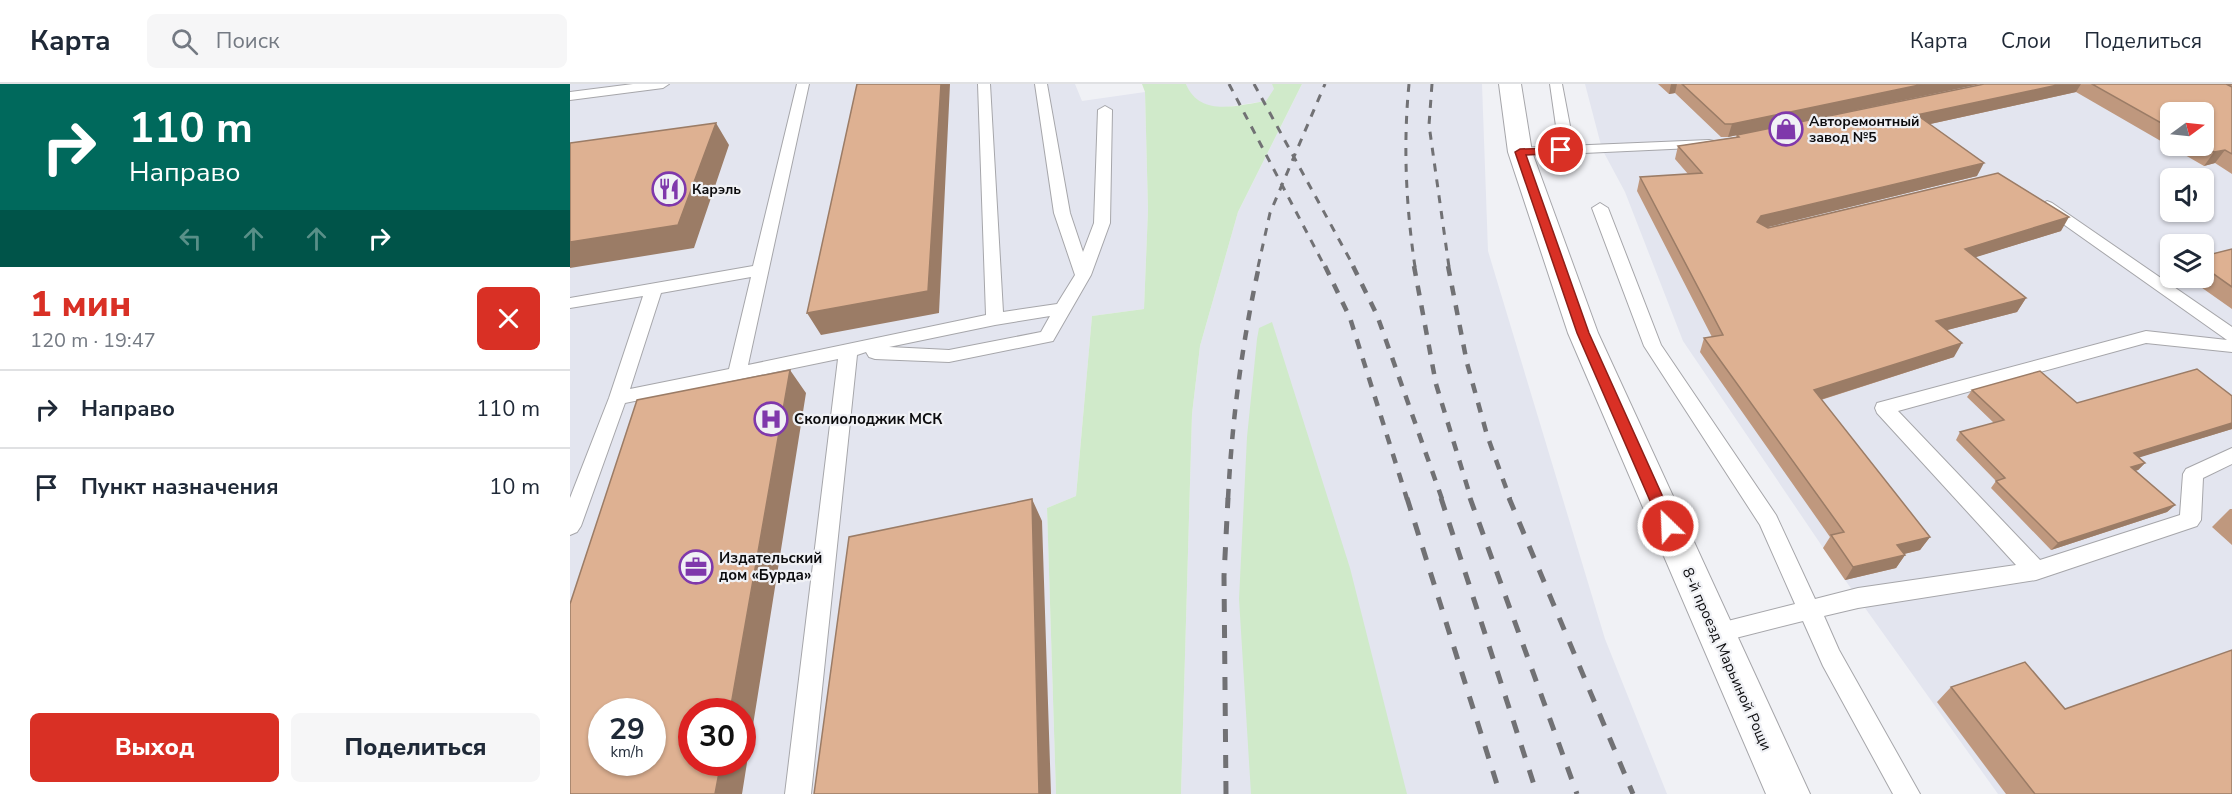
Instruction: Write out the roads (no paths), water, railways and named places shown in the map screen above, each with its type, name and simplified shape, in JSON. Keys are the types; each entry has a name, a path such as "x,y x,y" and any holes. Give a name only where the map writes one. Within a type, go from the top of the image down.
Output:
{"street":[{"name":"8-й проезд Марьиной Рощи","path":"1510,84 1520,152 1583,333 1788,794"}],"lane":[{"path":"570,96 663,84"},
{"path":"737,374 803,84"},
{"path":"984,84 995,319"},
{"path":"1041,84 1062,213 1083,275"},
{"path":"1556,84 1563,126"},
{"path":"848,351 949,356 1047,337 1083,275 1102,223 1105,110"},
{"path":"1520,152 1728,143"},
{"path":"2033,196 2232,335"},
{"path":"1600,208 1653,346 1769,521 1831,658 1907,794"},
{"path":"570,303 760,270"},
{"path":"570,526 618,398 654,288"},
{"path":"618,398 995,319 1063,309"},
{"path":"2036,571 1884,408 2146,337 2232,346"},
{"path":"798,794 848,351"},
{"path":"1716,633 1858,598 2036,571 2190,520 2193,474 2232,455"}],"railway":[{"path":"1229,84 1282,185"},
{"path":"1254,84 1294,157"},
{"path":"1294,157 1325,84"},
{"path":"1409,84 1406,176 1415,267"},
{"path":"1432,84 1429,125 1449,267"},
{"path":"1282,185 1294,157"},
{"path":"1294,157 1354,267"},
{"path":"1258,267 1270,213 1282,185"},
{"path":"1282,185 1325,267"},
{"path":"1228,499 1239,382 1259,266"},
{"path":"1325,266 1350,318 1407,499"},
{"path":"1353,266 1377,315 1442,499"},
{"path":"1414,266 1436,384 1471,499"},
{"path":"1448,266 1467,363 1487,435 1510,499"},
{"path":"1226,794 1224,576 1228,498"},
{"path":"1407,498 1500,794"},
{"path":"1441,498 1537,794"},
{"path":"1470,498 1577,794"},
{"path":"1509,498 1633,794"}],"place":[{"name":"Авторемонтный завод №5","path":"1786,129"},
{"name":"Карэль","path":"669,189"},
{"name":"Сколиолоджик МСК","path":"771,419"},
{"name":"Издательский дом «Бурда»","path":"696,567"}]}
